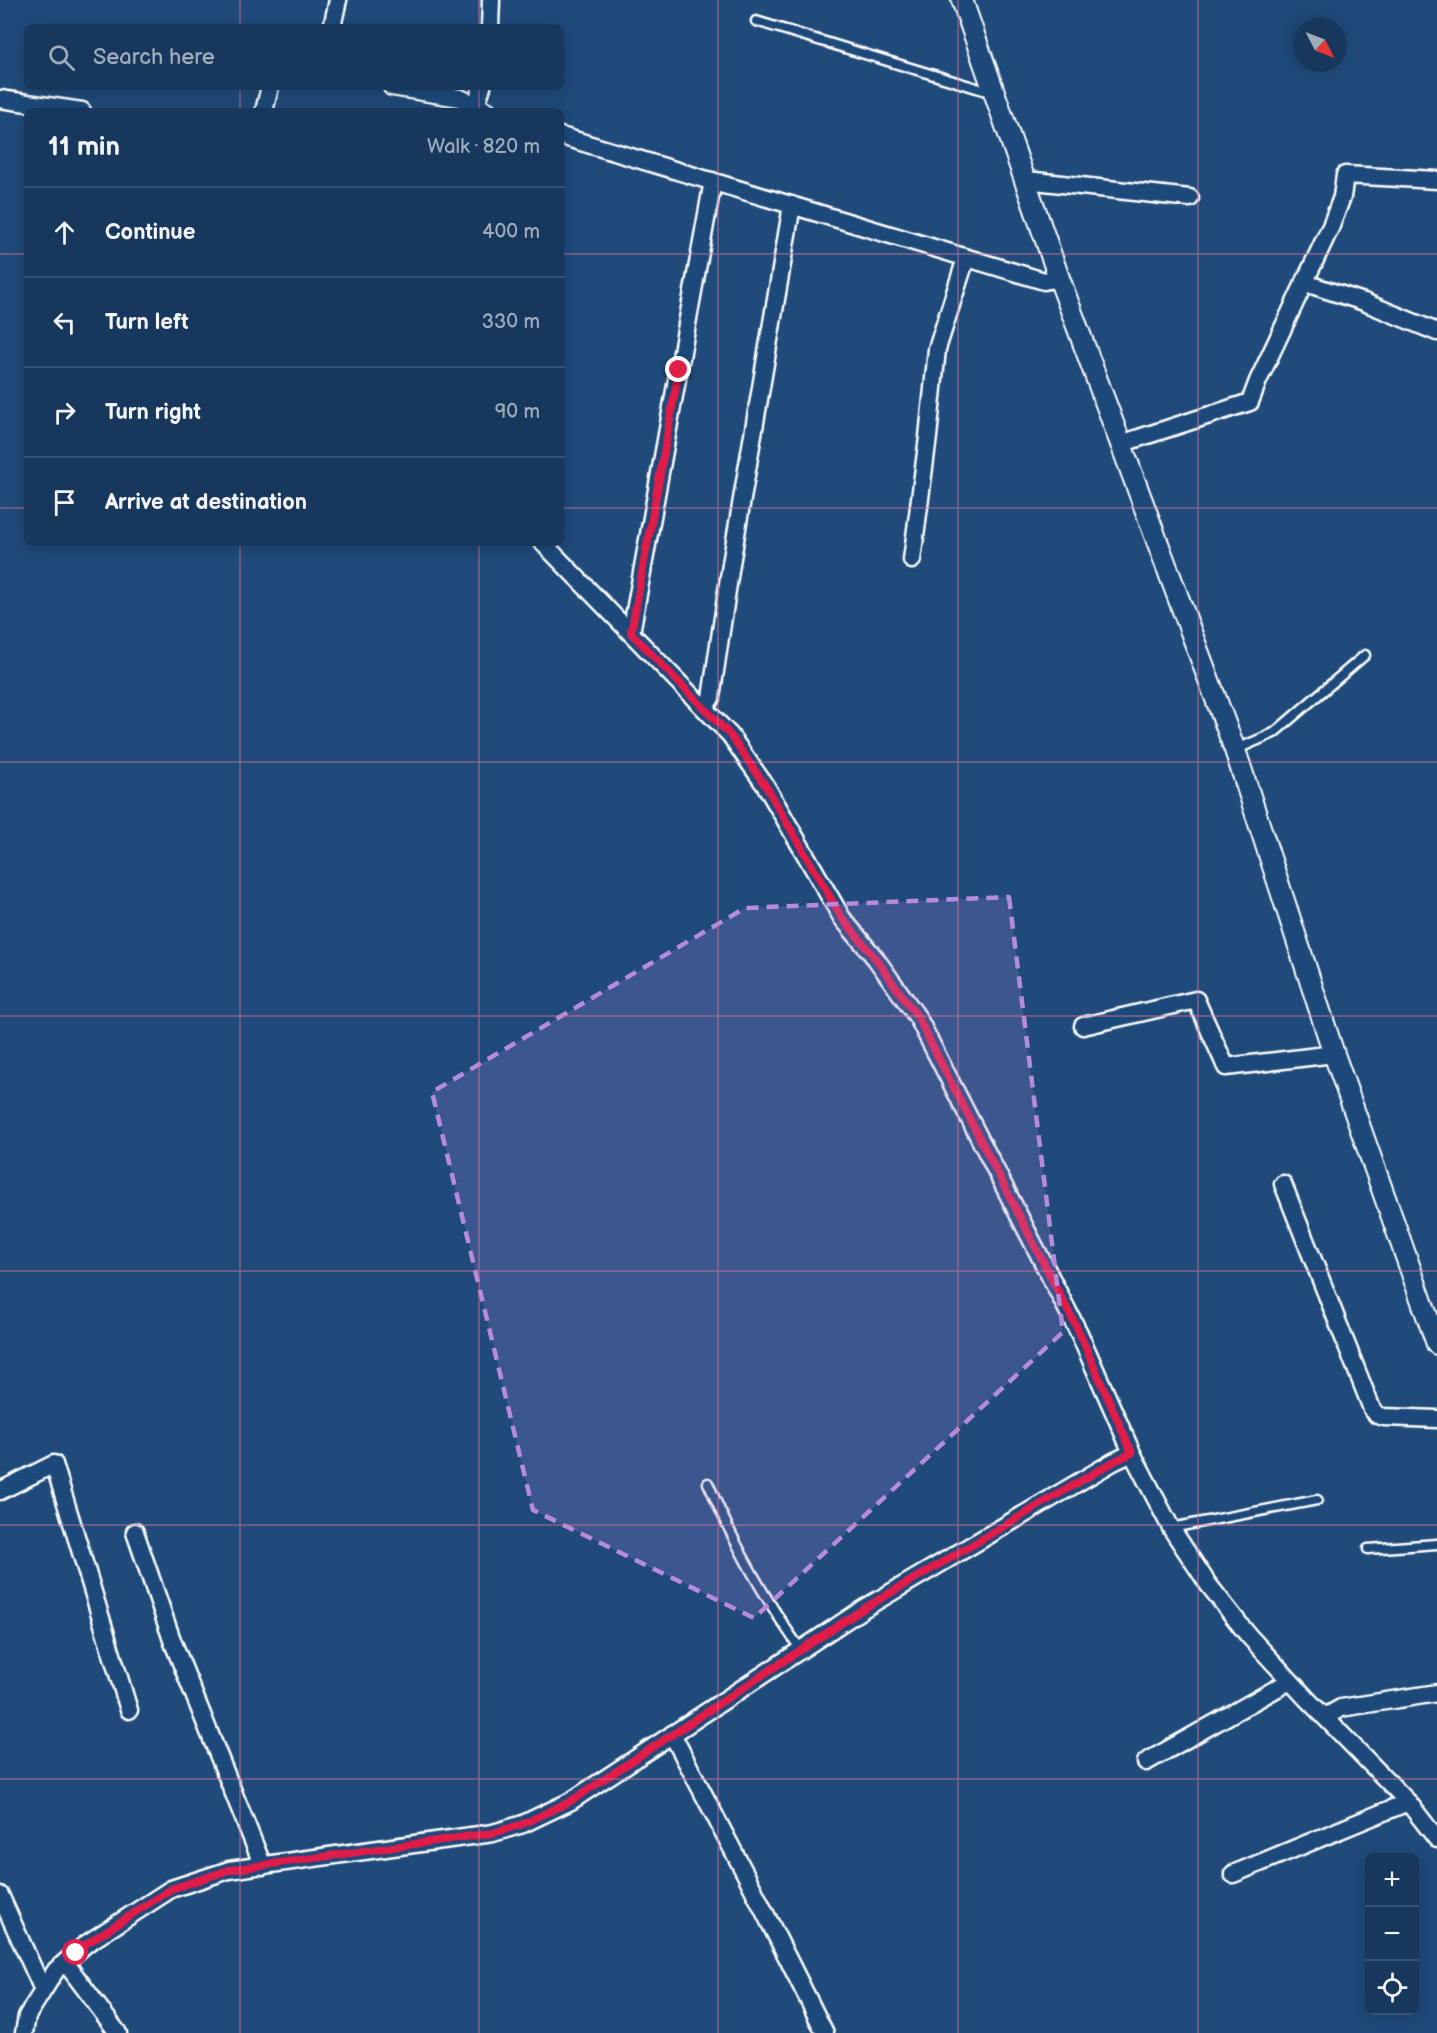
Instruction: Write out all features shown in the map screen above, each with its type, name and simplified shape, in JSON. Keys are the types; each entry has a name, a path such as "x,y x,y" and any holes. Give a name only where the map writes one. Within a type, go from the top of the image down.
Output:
{"street":[{"path":"333,24 338,0"},
{"path":"490,24 491,0"},
{"path":"962,0 1059,278 1235,750 1334,1054 1431,1308 1437,1344"},
{"path":"265,108 269,90"},
{"path":"411,90 460,98 482,108 482,90"},
{"path":"0,99 62,108"},
{"path":"564,136 1044,281 1059,278"},
{"path":"1120,444 1250,402 1262,371 1331,226 1342,197 1345,175 1437,180"},
{"path":"1026,180 1190,198"},
{"path":"631,633 713,181"},
{"path":"704,708 711,698 733,552 792,205"},
{"path":"912,560 937,349 966,258"},
{"path":"1305,283 1364,302 1437,332"},
{"path":"546,546 730,735 767,788 842,918 876,959 918,1018 1079,1332 1132,1453 1171,1528 1208,1584 1241,1627 1324,1717 1408,1802 1437,1839"},
{"path":"1083,1026 1196,1000 1226,1066 1334,1054"},
{"path":"1283,1184 1372,1409 1377,1415 1384,1417 1437,1419"},
{"path":"24,2033 27,2016 56,1970 86,1944 171,1889 229,1870 493,1833 523,1824 571,1801 863,1609 1132,1453"},
{"path":"0,1491 54,1464 129,1710"},
{"path":"135,1532 172,1640 263,1866"},
{"path":"1146,1762 1290,1681"},
{"path":"1324,1717 1341,1708 1437,1693"},
{"path":"672,1734 825,2033"},
{"path":"1233,1874 1408,1802"},
{"path":"0,1895 43,1990"},
{"path":"65,1962 118,2033"}],"lane":[{"path":"756,21 995,93"},
{"path":"1235,750 1274,733 1365,655"},
{"path":"708,1483 723,1519 775,1613 801,1650"},
{"path":"1171,1528 1317,1500"},
{"path":"1368,1549 1437,1544"}],"highlighted area":[{"path":"1009,897 1063,1332 754,1618 533,1510 432,1092 745,908"}],"route":[{"path":"76,1953 86,1944 171,1889 229,1870 439,1842 493,1833 523,1824 571,1801 863,1609 1132,1453 1079,1332 918,1018 876,959 842,918 767,788 730,735 631,633 679,370"}]}
